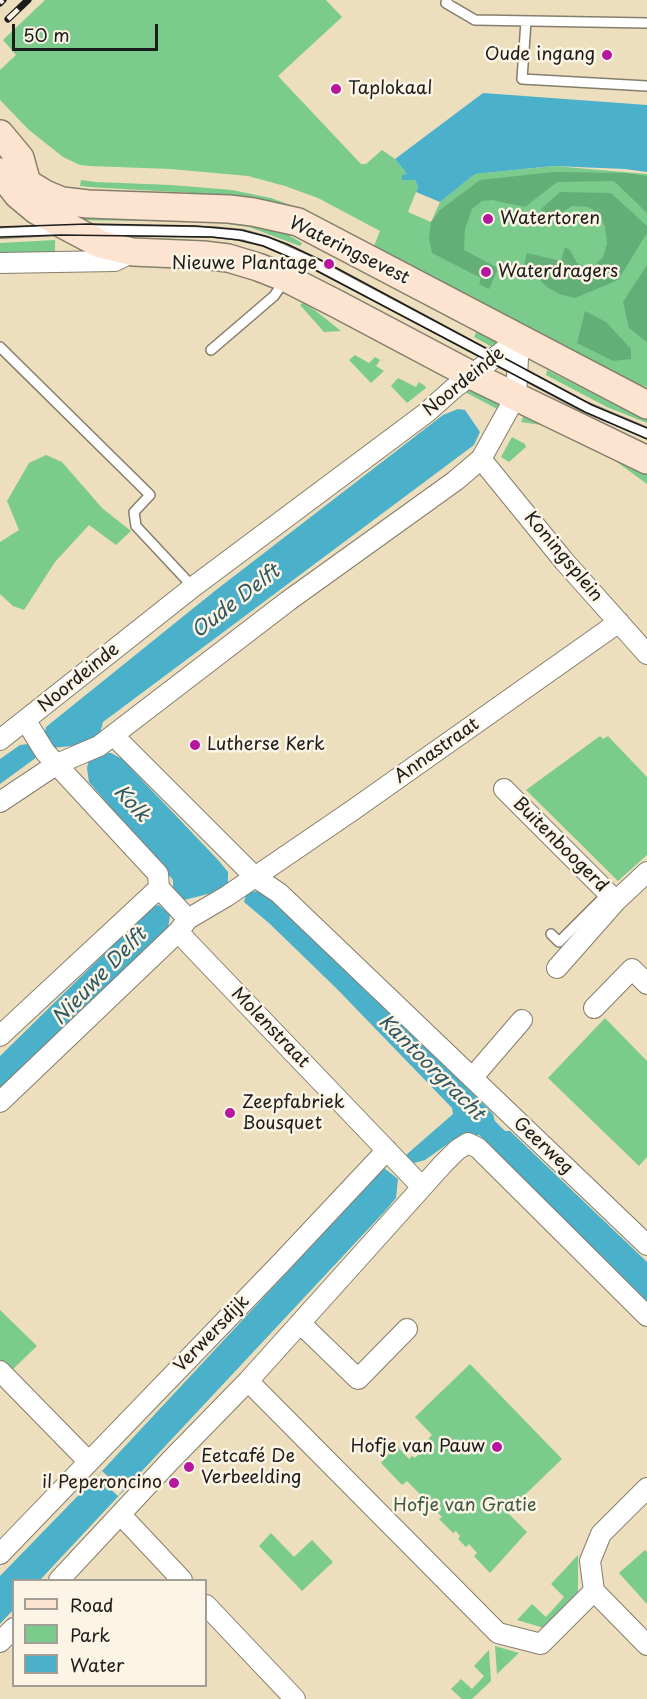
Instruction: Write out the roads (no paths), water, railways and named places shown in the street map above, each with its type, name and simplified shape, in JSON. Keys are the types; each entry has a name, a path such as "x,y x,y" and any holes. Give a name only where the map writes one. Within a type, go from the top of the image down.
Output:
{"main road":[{"path":"0,134 20,158 30,205"},
{"path":"0,172 30,205"},
{"name":"Wateringsevest","path":"647,405 298,222 229,209 62,201 45,194 30,205 71,230 100,244 133,252 228,258 286,278 471,375 517,384 647,460"}],"street":[{"name":"Wateringsevest","path":"0,264 115,261 133,252"},
{"name":"Noordeinde","path":"0,740 193,587 426,413 453,388 519,339"},
{"name":"Noordeinde","path":"46,752 99,744 288,602 455,481 481,459 517,384 519,339"},
{"name":"Koningsplein","path":"481,459 564,561 647,654"},
{"name":"Annastraat","path":"240,887 619,622"},
{"path":"26,721 46,752 158,874 174,909"},
{"path":"0,1036 174,909 240,887 99,744"},
{"path":"0,802 46,752"},
{"name":"Buitenboogerd","path":"504,789 612,897"},
{"path":"556,968 612,897 647,872"},
{"name":"Geerweg","path":"240,887 279,892 646,1241"},
{"path":"0,1102 174,909"},
{"name":"Molenstraat","path":"174,909 391,1154"},
{"path":"594,1008 632,969 647,984"},
{"path":"472,1078 522,1020"},
{"path":"61,1579 300,1323 417,1181 443,1164 465,1144 468,1143 478,1148 647,1316"},
{"path":"391,1154 417,1181"},
{"name":"Verwersdijk","path":"0,1554 280,1264 391,1154"},
{"path":"300,1323 358,1379 407,1329"},
{"path":"0,1371 89,1462"},
{"path":"248,1381 498,1633 541,1644 594,1591"},
{"path":"647,1488 601,1534 590,1561 594,1591 647,1645"},
{"path":"121,1515 180,1579"},
{"path":"207,1606 295,1699"},
{"path":"0,1642 12,1630"}],"lane":[{"path":"447,0 446,3 475,20 647,23"},
{"path":"526,21 522,79 647,86"},
{"path":"0,233 30,205"},
{"name":"Wateringsevest","path":"71,230 212,232 243,235 265,241 314,263 494,358 517,384 584,406 647,434"},
{"path":"211,350 274,296 286,278"},
{"path":"0,347 150,495 134,512 136,526 193,587"},
{"path":"551,934 558,942 612,897"}],"water":[{"path":"483,93 647,105 647,172 553,166 475,174 440,202 416,192 418,187 415,180 402,180 402,175 407,174 395,159"},
{"name":"Oude Delft","path":"458,409 465,410 480,432 474,445 103,722 99,737 82,745 51,748 44,735 46,727 216,590 443,415"},
{"path":"29,744 37,757 0,784 0,759 20,745"},
{"name":"Kolk","path":"103,753 111,753 122,759 219,861 228,872 228,884 216,892 184,900 173,889 173,880 89,782 87,768 89,760"},
{"path":"247,891 262,892 275,904 412,1032 493,1114 495,1122 483,1134 453,1140 425,1160 414,1163 406,1155 453,1114 452,1108 337,989 244,902"},
{"name":"Nieuwe Delft","path":"159,905 170,915 168,930 0,1092 0,1056 152,907"},
{"path":"503,1131 510,1131 647,1262 647,1307 491,1151 491,1142"},
{"path":"384,1168 398,1179 396,1198 386,1210 41,1579 12,1579 12,1611 0,1624 0,1576 102,1471"}],"waterway":[{"name":"Kantoorgracht","path":"468,1109 516,1157"}],"tram line":[{"path":"0,227 87,224 195,226 241,230 268,237 329,264 592,405 647,428"},
{"path":"0,237 61,235 212,237 263,246 296,260 585,412 647,439"}],"railway":[{"path":"0,3 3,0"},
{"path":"8,19 28,0"}],"place":[{"name":"Oude ingang","path":"607,55"},
{"name":"Taplokaal","path":"336,89"},
{"name":"Watertoren","path":"488,219"},
{"name":"Nieuwe Plantage","path":"329,264"},
{"name":"Waterdragers","path":"486,272"},
{"name":"Lutherse Kerk","path":"195,745"},
{"name":"Zeepfabriek Bousquet","path":"230,1113"},
{"name":"Hofje van Pauw","path":"497,1447"},
{"name":"Eetcafé De Verbeelding","path":"189,1467"},
{"name":"il Peperoncino","path":"174,1483"}],"park label":[{"name":"Hofje van Gratie","path":"465,1506"}]}
